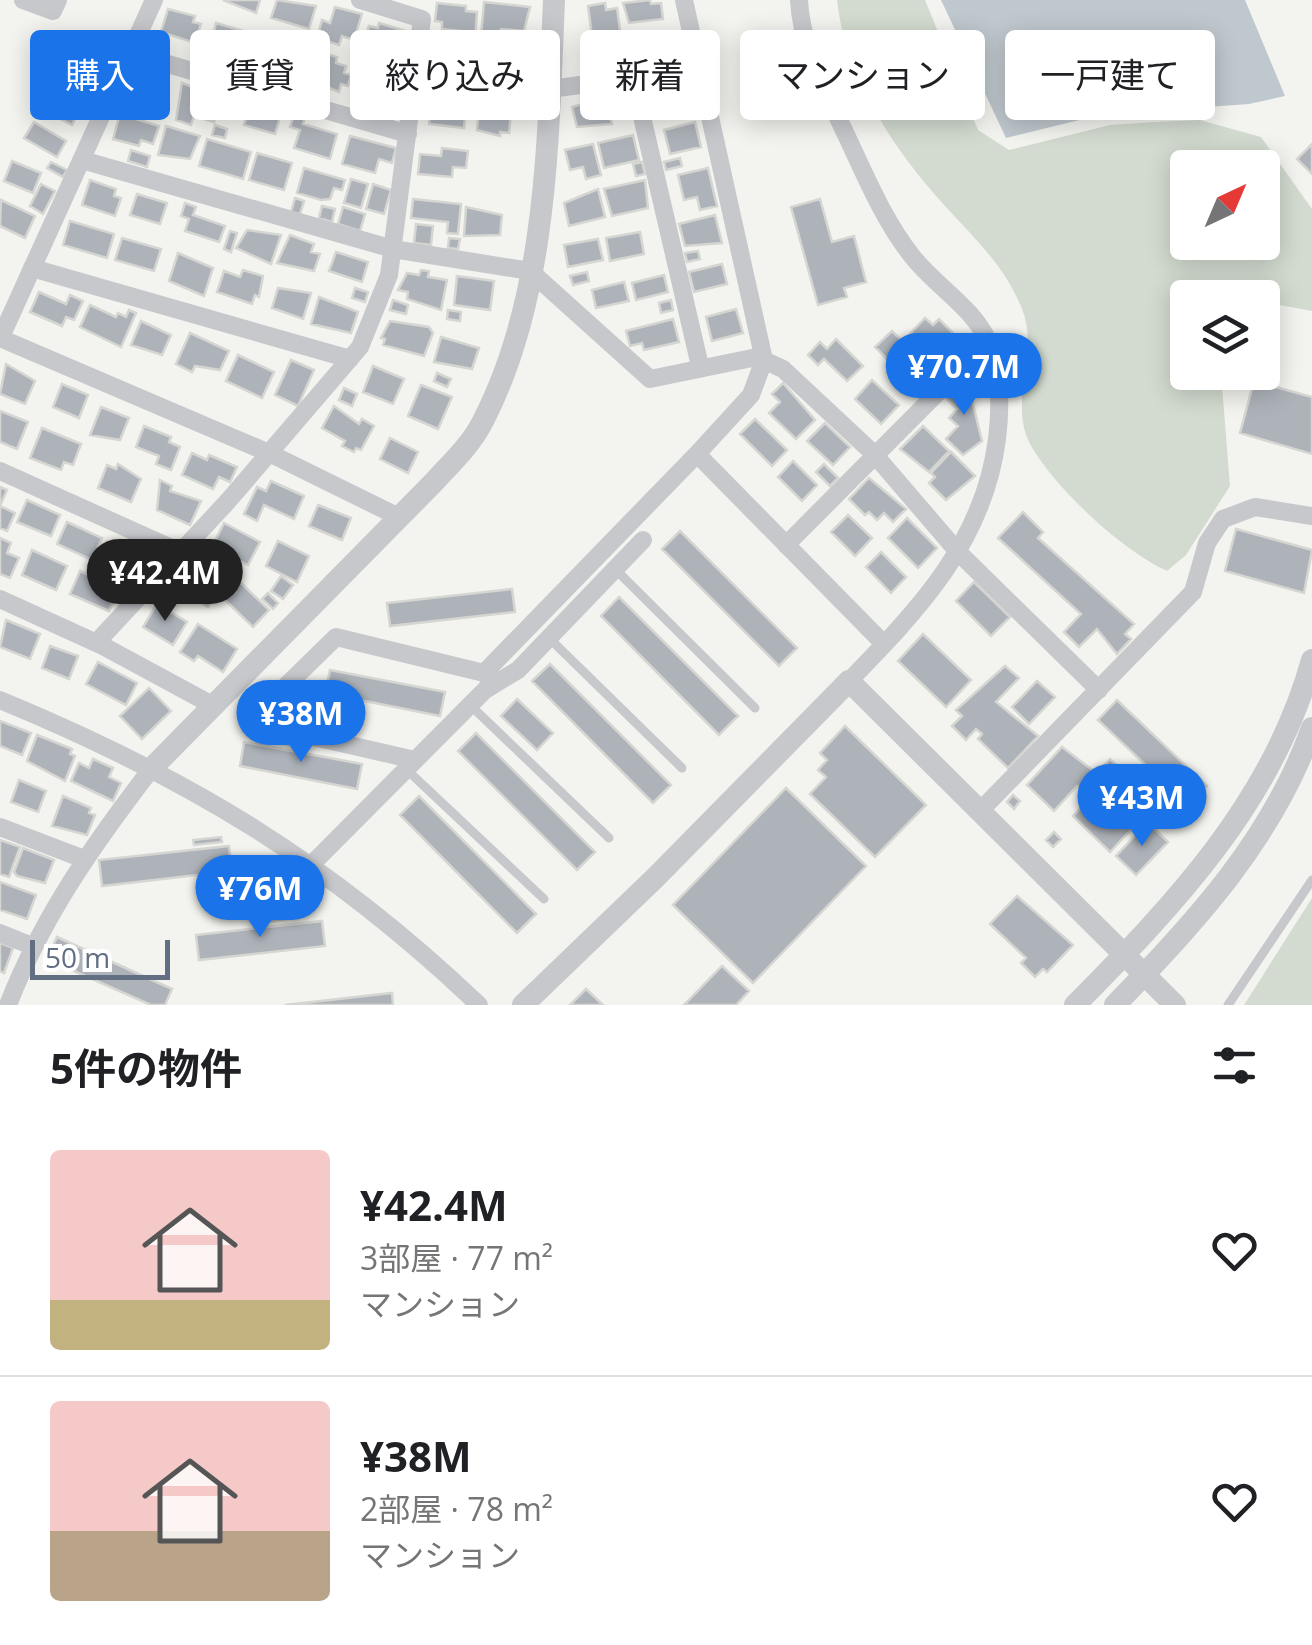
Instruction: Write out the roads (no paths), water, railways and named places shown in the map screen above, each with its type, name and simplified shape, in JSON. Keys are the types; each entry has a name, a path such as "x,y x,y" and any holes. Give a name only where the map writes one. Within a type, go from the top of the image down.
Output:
{"street":[{"path":"23,0 53,11 58,0"},
{"path":"140,30 154,0"},
{"path":"96,643 350,359 374,319 393,250 422,19 360,0"},
{"path":"553,30 554,0"},
{"path":"312,864 470,705 489,679 750,395 764,360 684,0"},
{"path":"522,1005 656,877 884,644 938,584 982,504 995,452 999,381 988,342 973,318 914,259 896,234 826,92 805,40 799,0"},
{"path":"170,64 408,134"},
{"path":"560,88 633,78 700,366"},
{"path":"100,120 0,338 269,453 399,517"},
{"path":"8,1005 32,946 84,859 152,768 467,446 483,421 510,352 530,272 547,120"},
{"path":"82,160 393,250 530,272 650,380 700,366 757,357 783,368 874,454 958,552 1099,690"},
{"path":"32,268 350,359"},
{"path":"786,545 988,342"},
{"path":"697,454 884,644"},
{"path":"0,471 180,552"},
{"path":"980,811 1193,592 1207,542 1223,518 1255,506 1286,508 1312,516"},
{"path":"411,764 249,722 336,637 489,679 518,670 643,540"},
{"path":"0,599 96,643 214,706"},
{"path":"1075,1005 1220,848 1247,808 1300,704 1312,660"},
{"path":"848,680 1175,1005"},
{"path":"0,700 206,796 312,864 479,1005"},
{"path":"1115,1005 1242,863 1277,807 1312,728"},
{"path":"0,827 84,859"},
{"path":"0,933 32,946"}],"lane":[{"path":"615,570 755,708"},
{"path":"548,638 682,768"},
{"path":"470,705 609,838"},
{"path":"411,764 544,900"},
{"path":"1228,1005 1312,880"}]}
